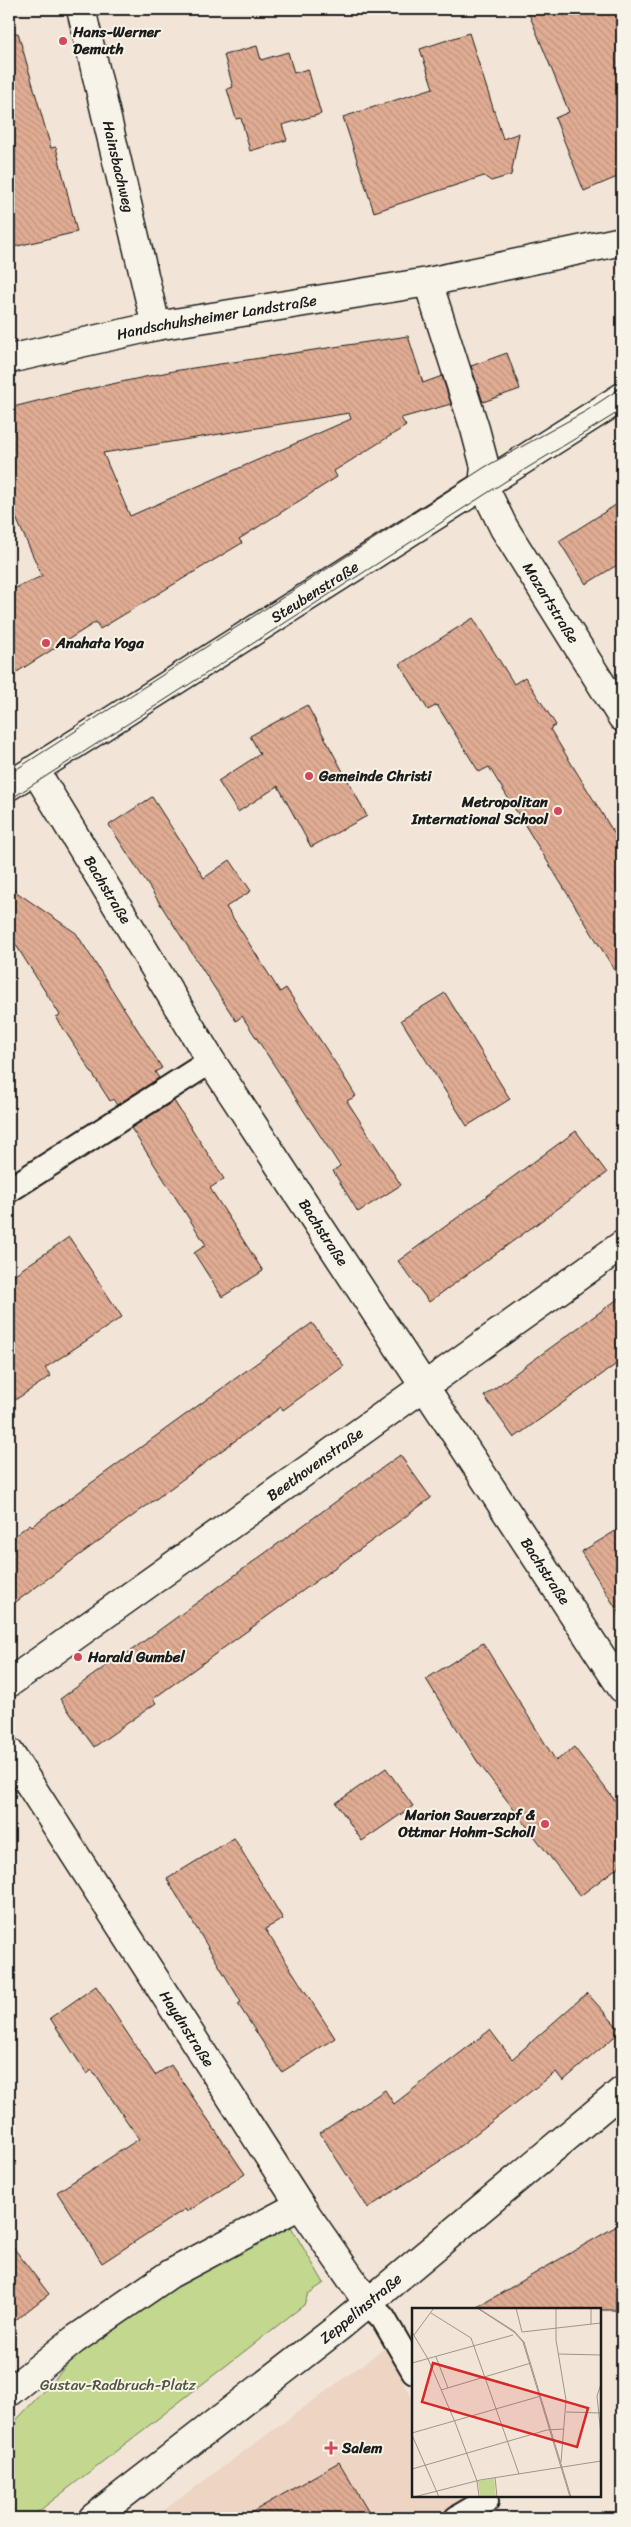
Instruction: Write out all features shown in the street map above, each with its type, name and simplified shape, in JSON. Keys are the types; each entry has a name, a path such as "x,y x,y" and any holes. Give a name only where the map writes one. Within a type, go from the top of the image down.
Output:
{"street":[{"name":"Hainsbachweg","path":"81,9 156,326"},
{"name":"Handschuhsheimer Landstraße","path":"9,359 156,326 428,282 622,241"},
{"path":"428,282 485,467 483,485"},
{"name":"Steubenstraße","path":"9,786 622,397"},
{"name":"Mozartstraße","path":"483,485 504,528 622,717"},
{"name":"Bachstraße","path":"35,770 211,1061 622,1688"},
{"name":"Beethovenstraße","path":"9,1683 425,1388 622,1245"},
{"name":"Haydnstraße","path":"9,1752 300,2205 368,2303"},
{"name":"Zeppelinstraße","path":"92,2518 368,2303 622,2091"},
{"path":"9,2392 74,2340 170,2274 300,2205"}],"lane":[{"path":"9,1190 211,1061"},
{"path":"368,2303 383,2318 412,2369"},
{"path":"457,2518 486,2501 484,2497"}],"shaded area":[{"name":"Salem","path":"385,2348 412,2398 412,2497 468,2497 480,2518 153,2518"}],"green space":[{"name":"Gustav-Radbruch-Platz","path":"291,2227 324,2283 308,2294 304,2305 30,2518 19,2518 12,2510 9,2513 9,2428 84,2347 178,2285"}],"building":[{"path":"527,9 616,9 622,25 622,175 584,191 555,118 569,112"},
{"path":"18,33 51,148 56,147 77,232 9,248 9,34"},
{"path":"469,33 503,139 519,133 511,175 491,181 484,176 374,212 343,117 433,88 420,49"},
{"path":"257,46 261,60 288,52 294,73 308,69 321,114 282,125 287,140 250,151 241,118 236,119 227,89 233,87 224,55"},
{"path":"408,336 423,383 442,376 451,404 401,418 406,426 334,471 337,477 239,539 242,543 100,629 96,622 9,677 9,591 42,576 9,502 9,408 173,371","holes":["349,413 351,419 130,516 103,453"]},
{"path":"507,353 520,389 483,402 471,366"},
{"path":"622,501 622,562 586,584 559,541"},
{"path":"473,618 514,684 525,677 556,725 550,729 622,846 622,982 489,767 479,772 437,705 428,710 400,664"},
{"name":"Gemeinde Christi","path":"307,705 367,816 311,847 278,786 238,812 218,781 260,754 250,736"},
{"path":"152,797 204,878 230,860 251,891 226,907 280,992 286,988 336,1064 356,1096 347,1101 401,1185 358,1212 333,1171 340,1166 242,1016 236,1021 109,825"},
{"path":"9,887 76,933 162,1068 155,1072 159,1078 117,1105 113,1099 110,1101 56,1017 60,1015 9,934"},
{"path":"445,993 510,1099 467,1126 401,1020"},
{"path":"174,1101 224,1179 210,1188 263,1271 222,1297 194,1253 206,1245 131,1128"},
{"path":"576,1131 607,1173 429,1302 398,1261"},
{"path":"69,1237 122,1317 45,1368 51,1376 9,1404 9,1278"},
{"path":"622,1296 622,1360 514,1438 484,1396"},
{"path":"312,1323 344,1366 283,1410 281,1407 9,1607 9,1540 30,1524 32,1526"},
{"path":"400,1455 431,1498 153,1699 156,1703 94,1747 60,1699 117,1658 118,1660"},
{"path":"622,1527 622,1618 581,1552"},
{"path":"483,1643 556,1761 574,1747 622,1810 622,1864 580,1896 477,1761 426,1679"},
{"path":"386,1768 413,1806 362,1841 336,1803"},
{"path":"234,1838 283,1919 265,1929 335,2038 282,2072 238,2004 241,2002 167,1879"},
{"path":"96,1986 155,2075 171,2065 245,2174 187,2212 185,2209 102,2263 57,2192 139,2139 92,2070 87,2074 50,2018"},
{"path":"587,1993 621,2031 563,2081 556,2072 443,2159 368,2208 320,2133 385,2090 394,2104 490,2030 512,2059"},
{"path":"622,2223 622,2310 601,2310 601,2308 475,2308"},
{"path":"9,2242 49,2294 9,2325"},
{"path":"339,2462 372,2518 242,2518"}],"tram line":[{"path":"9,774 485,467 586,411 622,387"},
{"path":"9,800 506,481 622,410"}],"place":[{"name":"Hans-Werner Demuth","path":"63,41"},
{"name":"Anahata Yoga","path":"46,643"},
{"name":"Gemeinde Christi","path":"309,776"},
{"name":"Metropolitan International School","path":"558,811"},
{"name":"Harald Gumbel","path":"78,1657"},
{"name":"Marion Sauerzapf & Ottmar Hohm-Scholl","path":"545,1824"},
{"name":"Salem","path":"331,2448"}]}
